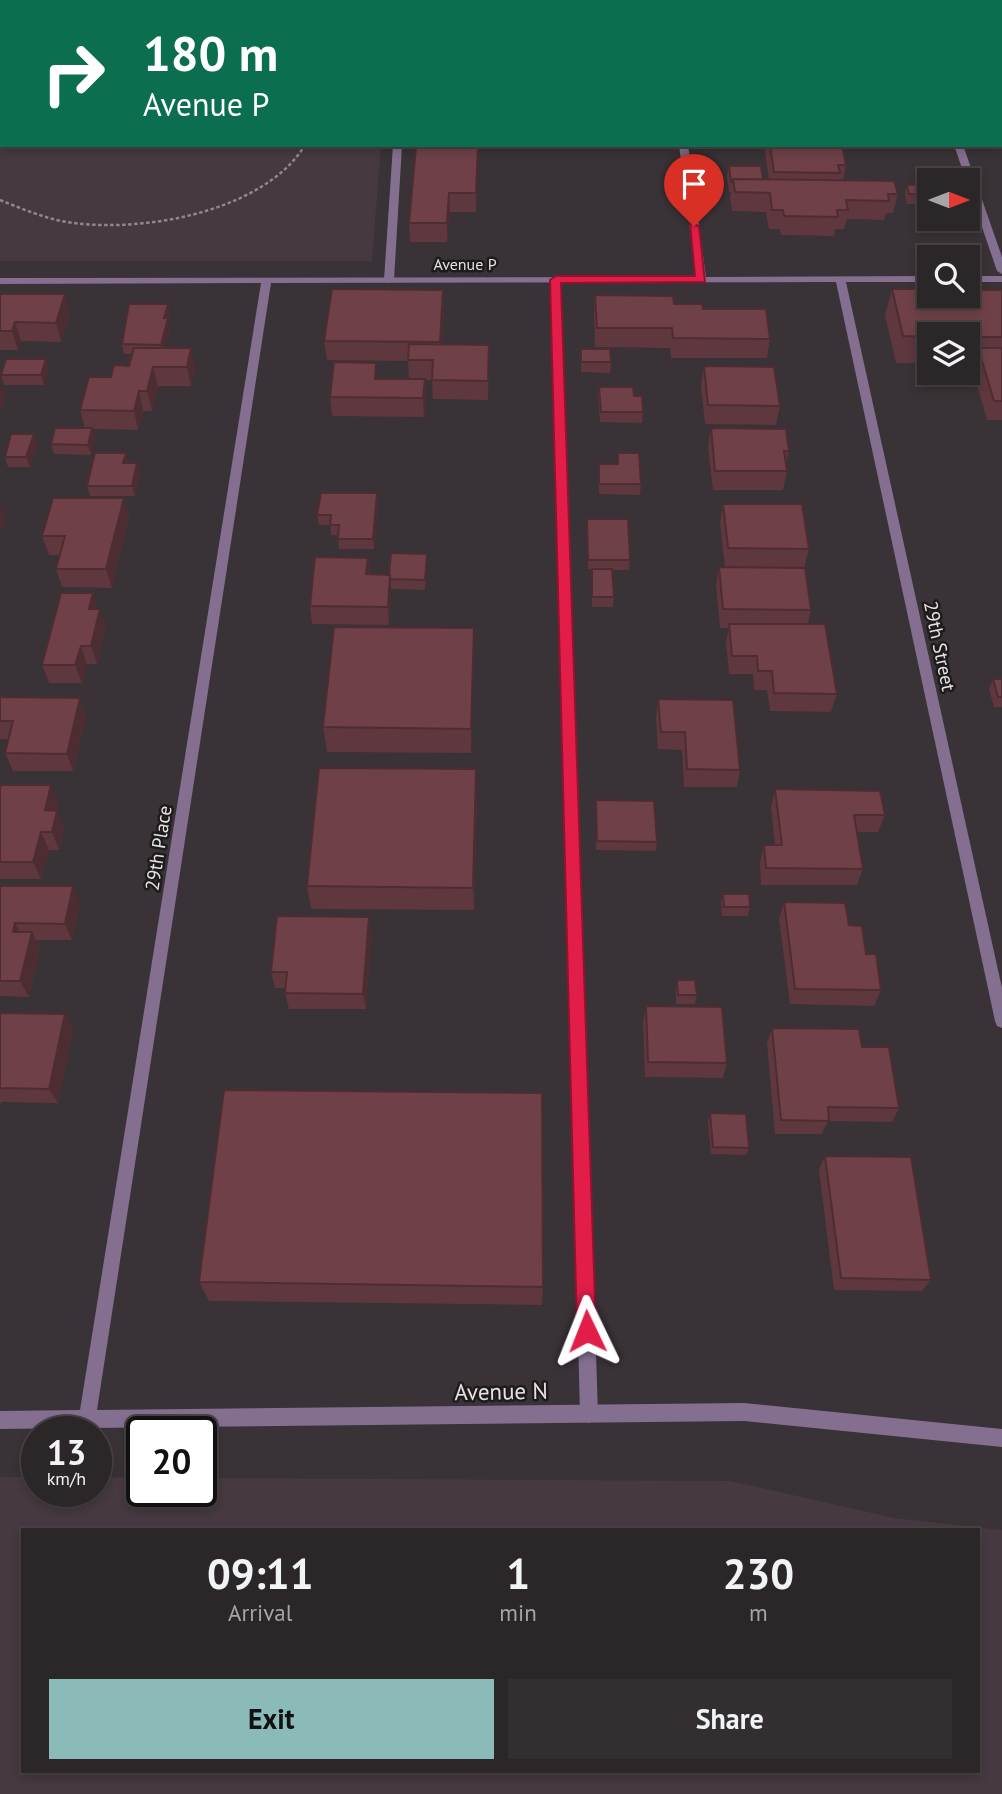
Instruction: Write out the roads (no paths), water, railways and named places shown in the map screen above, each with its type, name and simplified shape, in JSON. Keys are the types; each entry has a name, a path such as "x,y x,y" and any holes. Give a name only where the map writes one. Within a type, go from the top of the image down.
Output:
{"street":[{"path":"389,280 398,147"},
{"path":"683,147 701,279"},
{"path":"959,147 1002,271"},
{"name":"29th Street","path":"840,279 1002,1021"},
{"name":"Avenue P","path":"0,281 917,279"},
{"path":"980,279 1002,279"},
{"name":"29th Place","path":"88,1416 267,280"},
{"path":"556,280 589,1414"},
{"name":"Avenue N","path":"112,1421 744,1412 1002,1438"},
{"name":"Avenue N","path":"0,1420 21,1420"}]}
